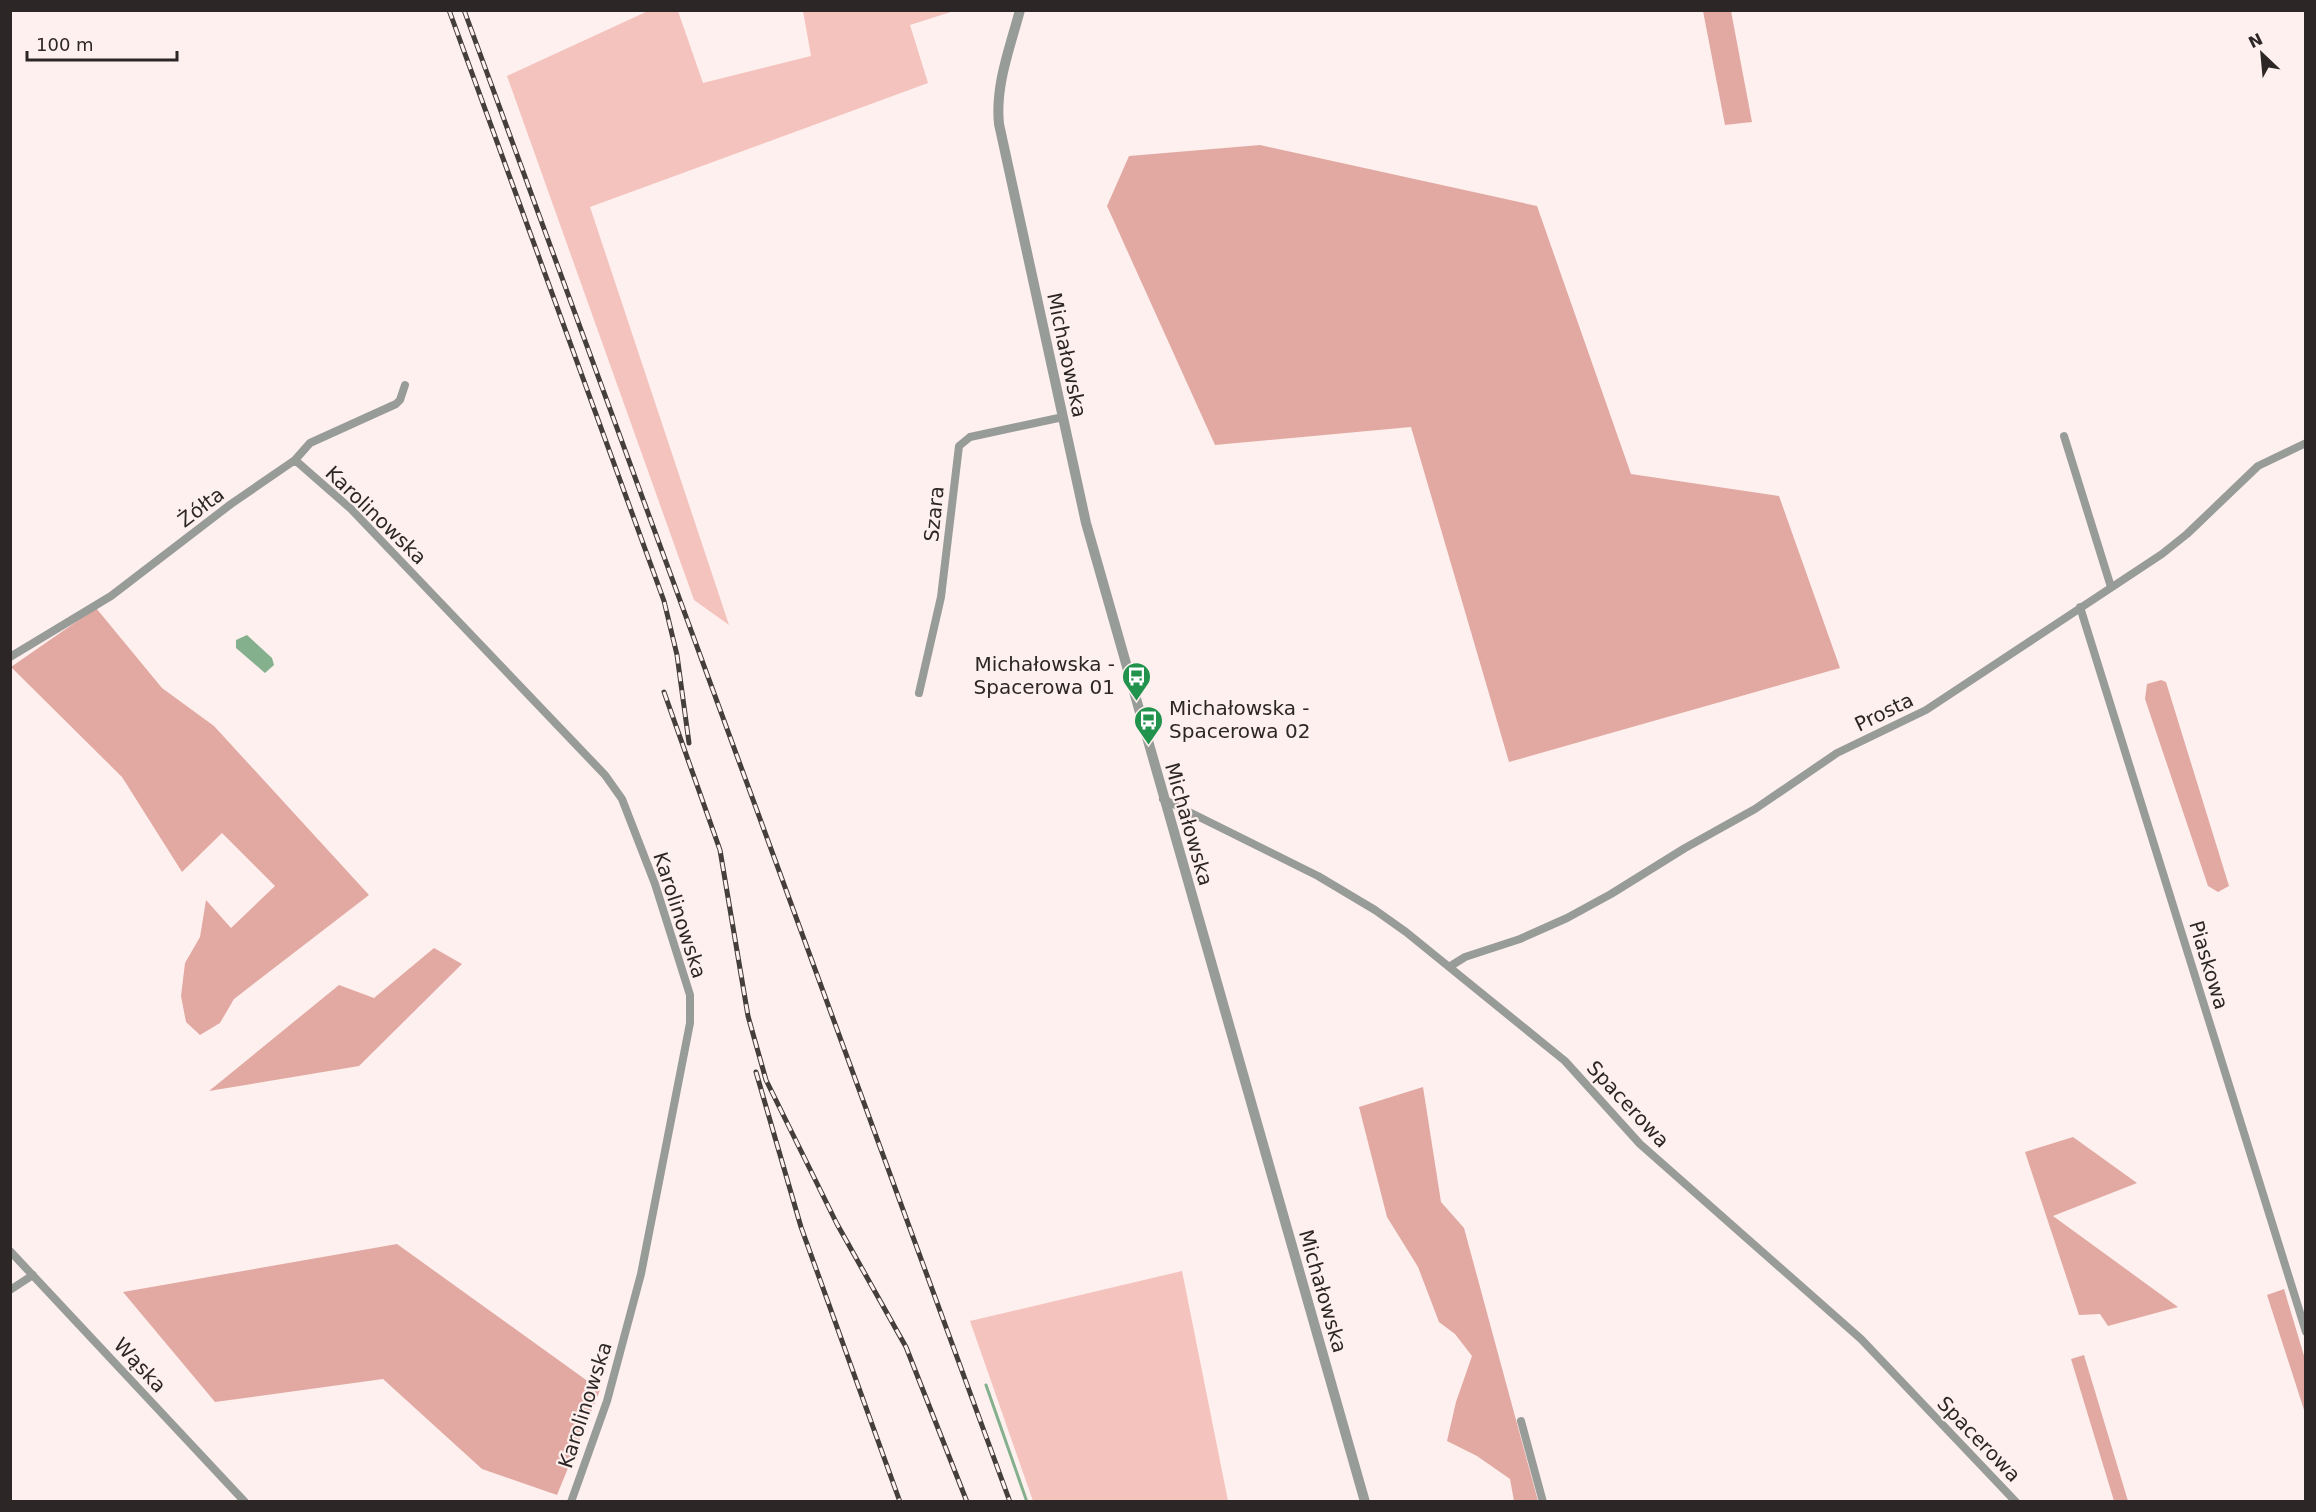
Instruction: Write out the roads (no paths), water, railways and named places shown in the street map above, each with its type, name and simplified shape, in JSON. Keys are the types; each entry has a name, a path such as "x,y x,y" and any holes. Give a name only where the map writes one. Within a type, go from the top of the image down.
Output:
{"street":[{"name":"Michałowska","path":"1020,10 1000,81 997,103 999,124 1086,523 1365,1502"},
{"name":"Żółta","path":"10,657 111,596 231,504 295,460 310,443 396,404 400,400 405,385"},
{"name":"Szara","path":"919,693 941,597 959,446 970,437 1063,417"},
{"path":"2064,436 2111,587"},
{"name":"Prosta","path":"1449,967 1465,957 1520,939 1567,918 1755,809 1837,753 1926,710 2187,534 2258,466 2306,442"},
{"name":"Karolinowska","path":"295,460 351,509 605,776 622,800 655,884 690,995 690,1023 641,1274 607,1401 571,1502"},
{"name":"Piaskowa","path":"2080,607 2306,1332"},
{"name":"Spacerowa","path":"1163,799 1318,876 1399,927 1565,1061 1641,1144 1861,1339 2016,1502"},
{"name":"Wąska","path":"10,1251 245,1502"},
{"path":"10,1290 33,1275"},
{"path":"1521,1421 1543,1502"}],"waterway":[{"path":"986,1385 1027,1502"}],"railway":[{"path":"449,10 664,601 677,655 689,743"},
{"path":"464,10 1010,1502"},
{"path":"664,692 720,850 748,1016 766,1080 837,1224 906,1347 967,1502"},
{"path":"756,1072 801,1227 900,1502"}],"place":[{"name":"Michałowska - Spacerowa 01","path":"1136,702"},
{"name":"Michałowska - Spacerowa 02","path":"1148,746"}]}
